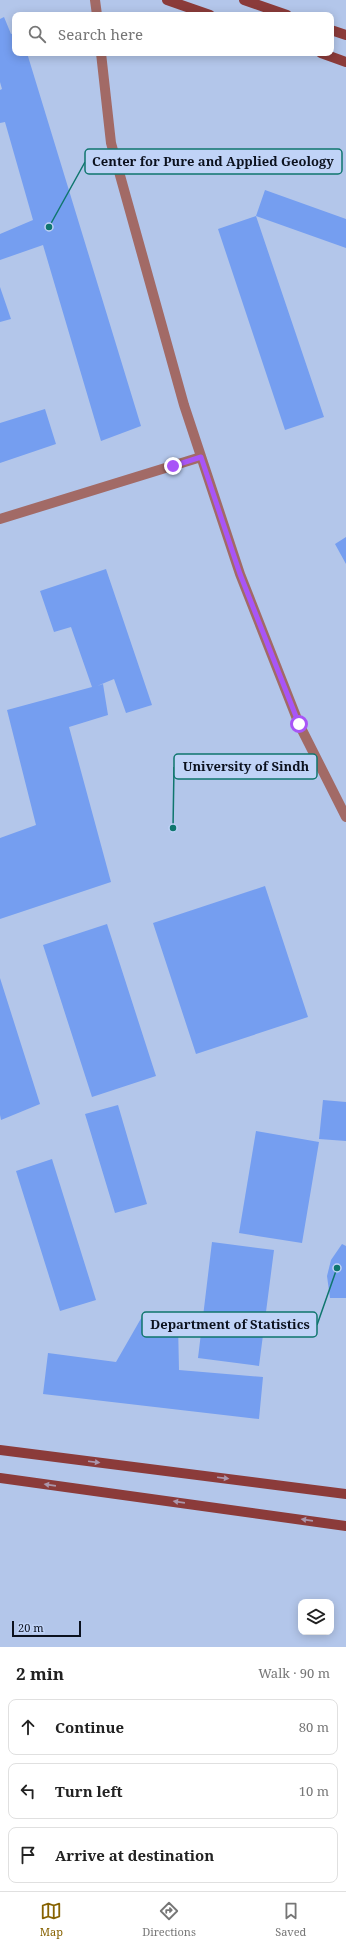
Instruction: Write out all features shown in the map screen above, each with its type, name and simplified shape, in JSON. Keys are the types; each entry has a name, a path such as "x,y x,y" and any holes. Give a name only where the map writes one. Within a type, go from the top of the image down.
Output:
{"street":[{"path":"167,0 201,12"},
{"path":"244,0 278,12"},
{"path":"334,31 346,35"},
{"path":"329,56 346,62"},
{"path":"0,1450 346,1494"},
{"path":"0,1478 346,1526"}],"lane":[{"path":"95,0 97,12"},
{"path":"101,56 111,144 184,405 240,574 299,724 346,817"},
{"path":"0,519 201,457"}],"building":[{"path":"4,17 12,34 12,56 28,56 141,426 101,441 43,245 0,260 0,234 33,220 5,122 0,123 0,90 2,89 0,82 0,19"},
{"path":"265,190 346,219 346,248 256,216"},
{"path":"256,216 324,417 285,430 218,229"},
{"path":"0,287 11,319 0,322"},
{"path":"45,409 56,444 0,463 0,423"},
{"path":"346,537 346,564 335,544"},
{"path":"106,569 152,705 126,713 114,679 97,686 103,684 108,715 69,727 111,882 0,919 0,838 36,825 7,710 92,687 71,627 54,632 40,591"},
{"path":"265,886 308,1017 196,1054 153,923"},
{"path":"107,924 156,1076 92,1097 43,945"},
{"path":"0,978 40,1104 1,1120 0,1115"},
{"path":"323,1100 346,1102 346,1141 319,1139"},
{"path":"118,1105 147,1204 115,1213 85,1114"},
{"path":"256,1131 319,1142 302,1243 239,1233"},
{"path":"52,1159 96,1300 60,1311 16,1171"},
{"path":"212,1242 274,1250 259,1366 198,1358"},
{"path":"342,1244 346,1246 346,1298 330,1298 327,1276 331,1260"},
{"path":"143,1315 178,1323 179,1370 263,1377 259,1419 43,1394 48,1353 116,1362"}],"place":[{"name":"Center for Pure and Applied Geology","path":"49,227"},
{"name":"University of Sindh","path":"173,828"},
{"name":"Department of Statistics","path":"337,1268"}],"route":[{"path":"173,466 201,457 240,574 299,724"}]}
